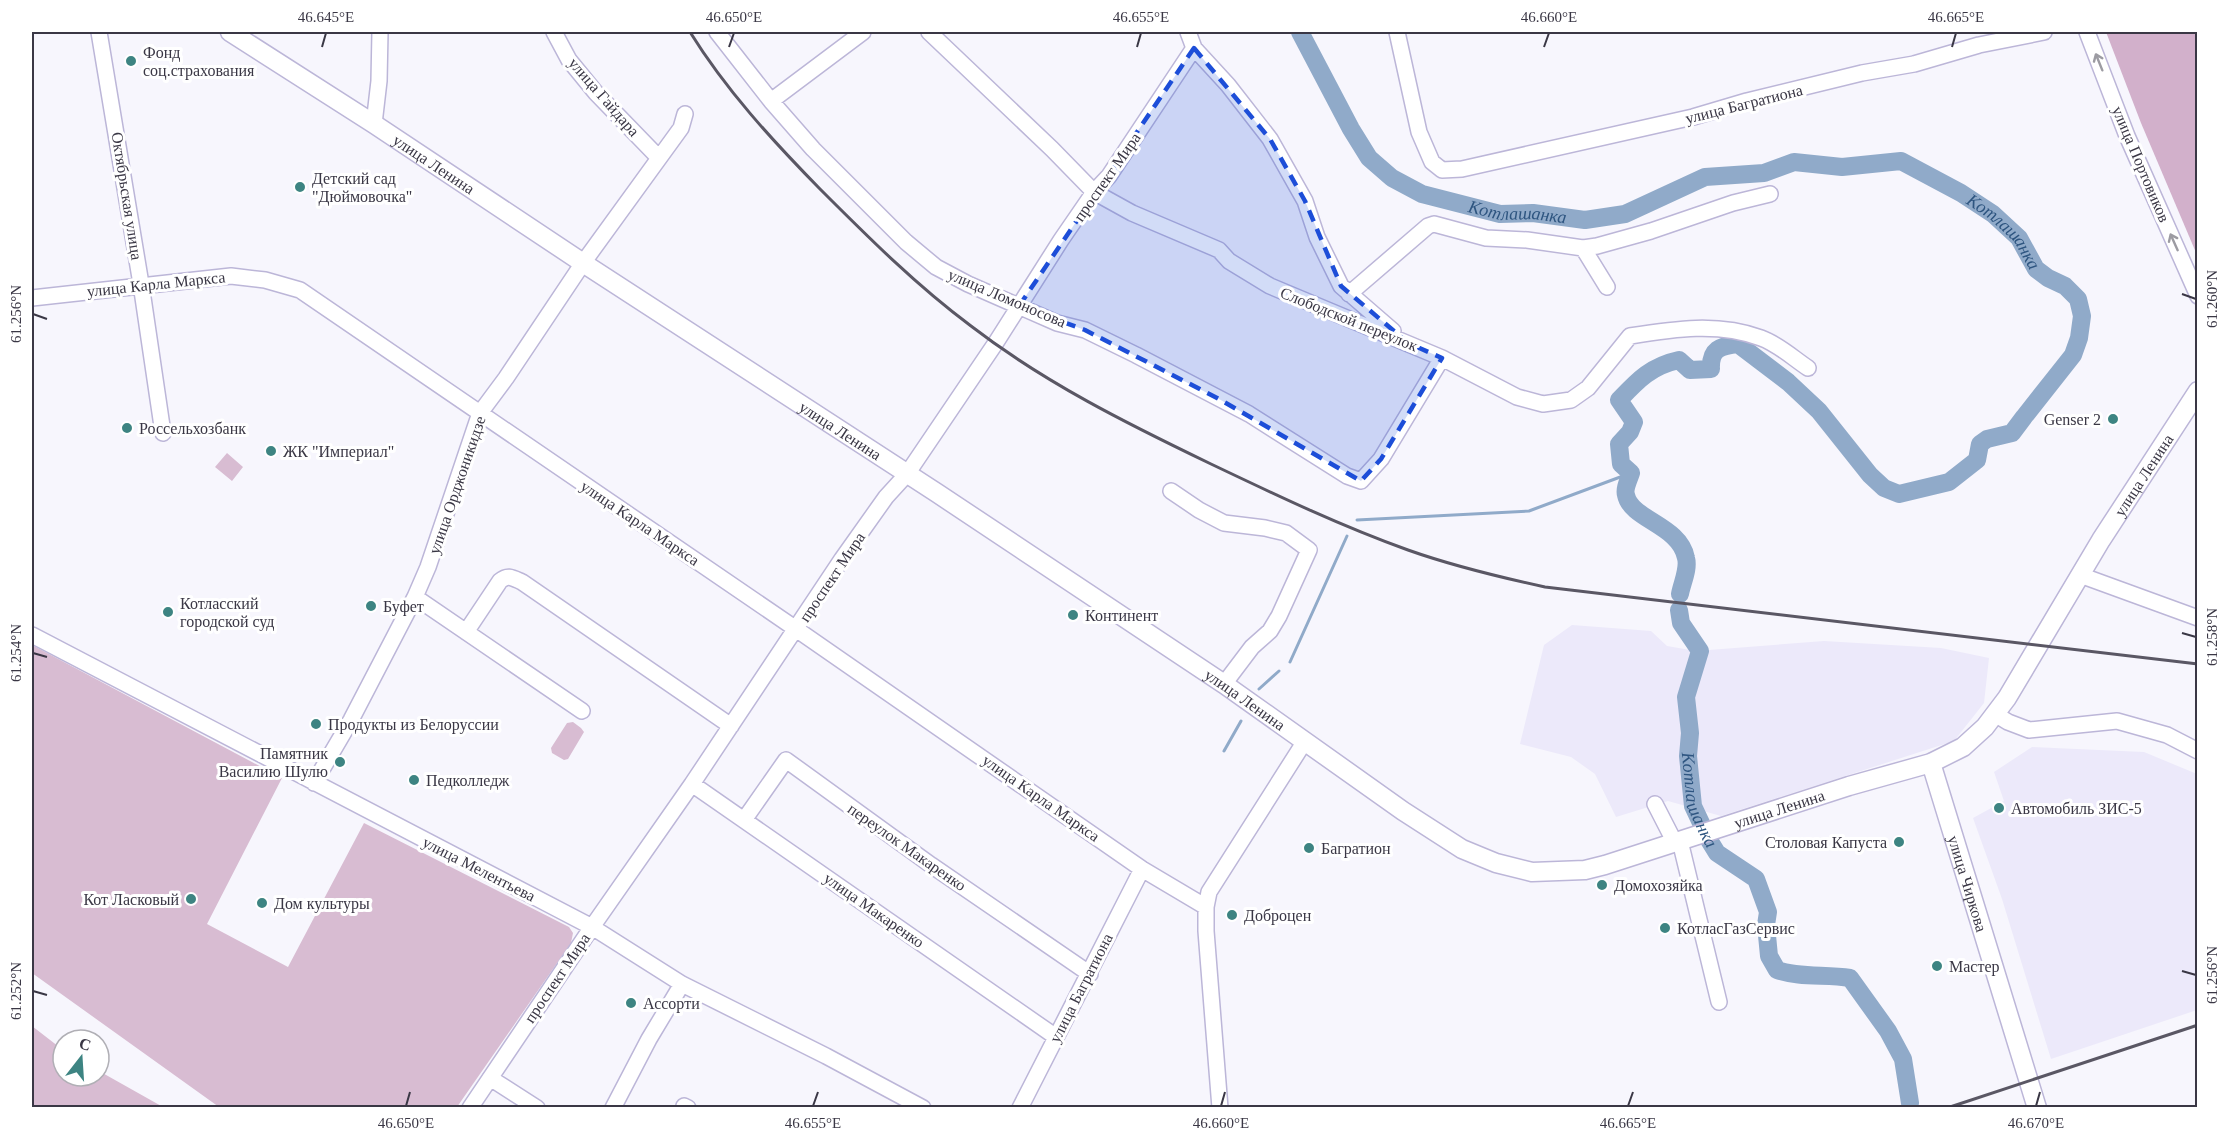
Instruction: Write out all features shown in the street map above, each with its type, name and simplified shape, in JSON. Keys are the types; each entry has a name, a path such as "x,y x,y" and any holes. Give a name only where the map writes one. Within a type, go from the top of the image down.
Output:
{"main road":[{"name":"улица Ленина","path":"230,32 374,124 1224,684 1411,817 1462,849 1532,872 1585,870 1683,841 1851,785 1931,763 1963,747 1985,727 2007,698 2080,574 2198,391"},
{"name":"улица Чиркова","path":"1931,763 2037,1107"}],"street":[{"name":"Октябрьская улица","path":"99,32 163,433"},
{"path":"374,124 379,81 380,32"},
{"name":"улица Гайдара","path":"554,32 569,60 589,85 659,158"},
{"name":"улица Ломоносова","path":"717,32 771,101 843,181 936,267 968,284 1057,323 1085,330 1136,355 1249,414 1347,476 1361,481 1381,459 1442,358"},
{"path":"771,101 863,32"},
{"name":"Слободской переулок","path":"929,32 1094,192 1142,217 1220,250 1229,261 1270,286 1442,358 1517,397 1543,404 1570,400 1588,388 1630,336 1673,329 1731,330 1762,338 1808,368"},
{"path":"1188,32 1194,48 1228,85 1270,139 1305,201 1317,237 1341,286 1408,343"},
{"name":"улица Багратиона","path":"1397,32 1419,132 1432,162 1442,170 1462,169 1693,117 1747,101 1862,73 1914,64 1979,45 2044,32"},
{"name":"улица Портовиков","path":"2087,32 2127,136 2198,296"},
{"name":"проспект Мира","path":"470,1107 886,497 907,474 1094,192 1108,176 1194,48"},
{"name":"улица Орджоникидзе","path":"314,783 351,720 415,597 428,567 480,413 583,262 681,128 685,114"},
{"path":"1348,294 1405,243 1428,226 1434,225 1486,238 1527,240 1583,248 1651,231 1733,203 1770,194"},
{"path":"1583,248 1606,287"},
{"name":"улица Карла Маркса","path":"32,298 141,284 231,276 265,280 300,290 1142,868 1206,907"},
{"path":"1171,491 1224,523 1286,533 1309,550 1270,631 1252,647 1224,684"},
{"path":"2080,574 2198,618"},
{"path":"466,632 500,581 510,576 731,726"},
{"path":"415,597 582,711"},
{"name":"улица Мелентьева","path":"32,635 592,927 682,984 923,1107"},
{"path":"1995,714 2029,730 2117,721 2167,735 2198,751"},
{"path":"1220,1107 1206,931 1206,907 1209,892 1305,741"},
{"name":"переулок Макаренко","path":"744,820 786,760 931,865 1090,974"},
{"name":"улица Макаренко","path":"692,784 1056,1037"},
{"path":"1654,804 1683,841 1719,1002"},
{"name":"улица Багратиона","path":"1020,1107 1090,974 1142,868"},
{"path":"613,1107 649,1039 682,984"},
{"path":"490,1078 537,1107"}],"highlighted area":[{"path":"1194,48 1270,139 1305,201 1341,286 1408,343 1442,358 1381,459 1361,481 1219,399 1085,330 1019,306"}],"shaded area":[{"path":"2106,32 2197,32 2197,255 2141,123"},
{"path":"227,453 243,467 232,481 215,467"},
{"path":"1572,625 1651,631 1667,646 1696,651 1824,641 1941,648 1989,658 1984,703 1954,741 1721,816 1668,801 1616,817 1595,774 1571,757 1520,744 1544,645"},
{"path":"32,645 282,778 207,924 288,967 364,823 569,927 573,933 571,943 457,1107 219,1107 32,973"},
{"path":"573,722 584,732 568,759 564,760 552,753 551,748 567,723"},
{"path":"2032,747 2144,752 2197,774 2197,1010 2051,1059 2002,899 1973,818 2004,801 1994,772"},
{"path":"32,1026 51,1041 51,1088 111,1088 111,1078 163,1107 32,1107"}],"waterway":[{"name":"Котлашанка","path":"1300,32 1351,129 1369,158 1392,178 1422,194 1500,214 1533,213 1585,220 1625,214 1705,177 1764,173 1794,162 1842,167 1901,161 1961,193 1993,214 2019,238 2036,269 2065,286 2078,299 2082,316 2079,338 2073,355 2012,433 1987,439 1980,444 1977,460 1949,482 1899,494 1884,488 1870,475 1819,411 1788,382 1738,344 1717,350 1712,357 1711,369 1690,370 1679,360 1660,366 1646,375 1619,400 1634,422 1630,432 1619,444 1621,464 1631,473 1626,490 1630,504 1666,530 1682,547 1687,567 1680,594"},
{"path":"1357,520 1529,511 1631,473"},
{"path":"1290,662 1347,536"},
{"name":"Котлашанка","path":"1679,610 1681,623 1700,651 1686,697 1693,806 1717,853 1756,879 1768,912 1766,925 1769,956 1777,970 1795,974 1850,978 1888,1031 1903,1059 1910,1103"},
{"path":"1259,689 1279,671"},
{"path":"1224,751 1241,721"}],"railway":[{"path":"690,32 734,94 802,171 856,225 931,294 999,347 1118,418 1260,487 1358,531 1442,561 1545,587 2198,664"},
{"path":"1947,1108 2198,1025"}],"place":[{"name":"Фонд соц.страхования","path":"131,61"},
{"name":"Детский сад \"Дюймовочка\"","path":"300,187"},
{"name":"Genser 2","path":"2113,419"},
{"name":"Россельхозбанк","path":"127,428"},
{"name":"ЖК \"Империал\"","path":"271,451"},
{"name":"Буфет","path":"371,606"},
{"name":"Котласский городской суд","path":"168,612"},
{"name":"Континент","path":"1073,615"},
{"name":"Продукты из Белоруссии","path":"316,724"},
{"name":"Памятник Василию Шулю","path":"340,762"},
{"name":"Педколледж","path":"414,780"},
{"name":"Автомобиль ЗИС-5","path":"1999,808"},
{"name":"Столовая Капуста","path":"1899,842"},
{"name":"Багратион","path":"1309,848"},
{"name":"Домохозяйка","path":"1602,885"},
{"name":"Кот Ласковый","path":"191,899"},
{"name":"Дом культуры","path":"262,903"},
{"name":"Доброцен","path":"1232,915"},
{"name":"КотласГазСервис","path":"1665,928"},
{"name":"Мастер","path":"1937,966"},
{"name":"Ассорти","path":"631,1003"}]}
